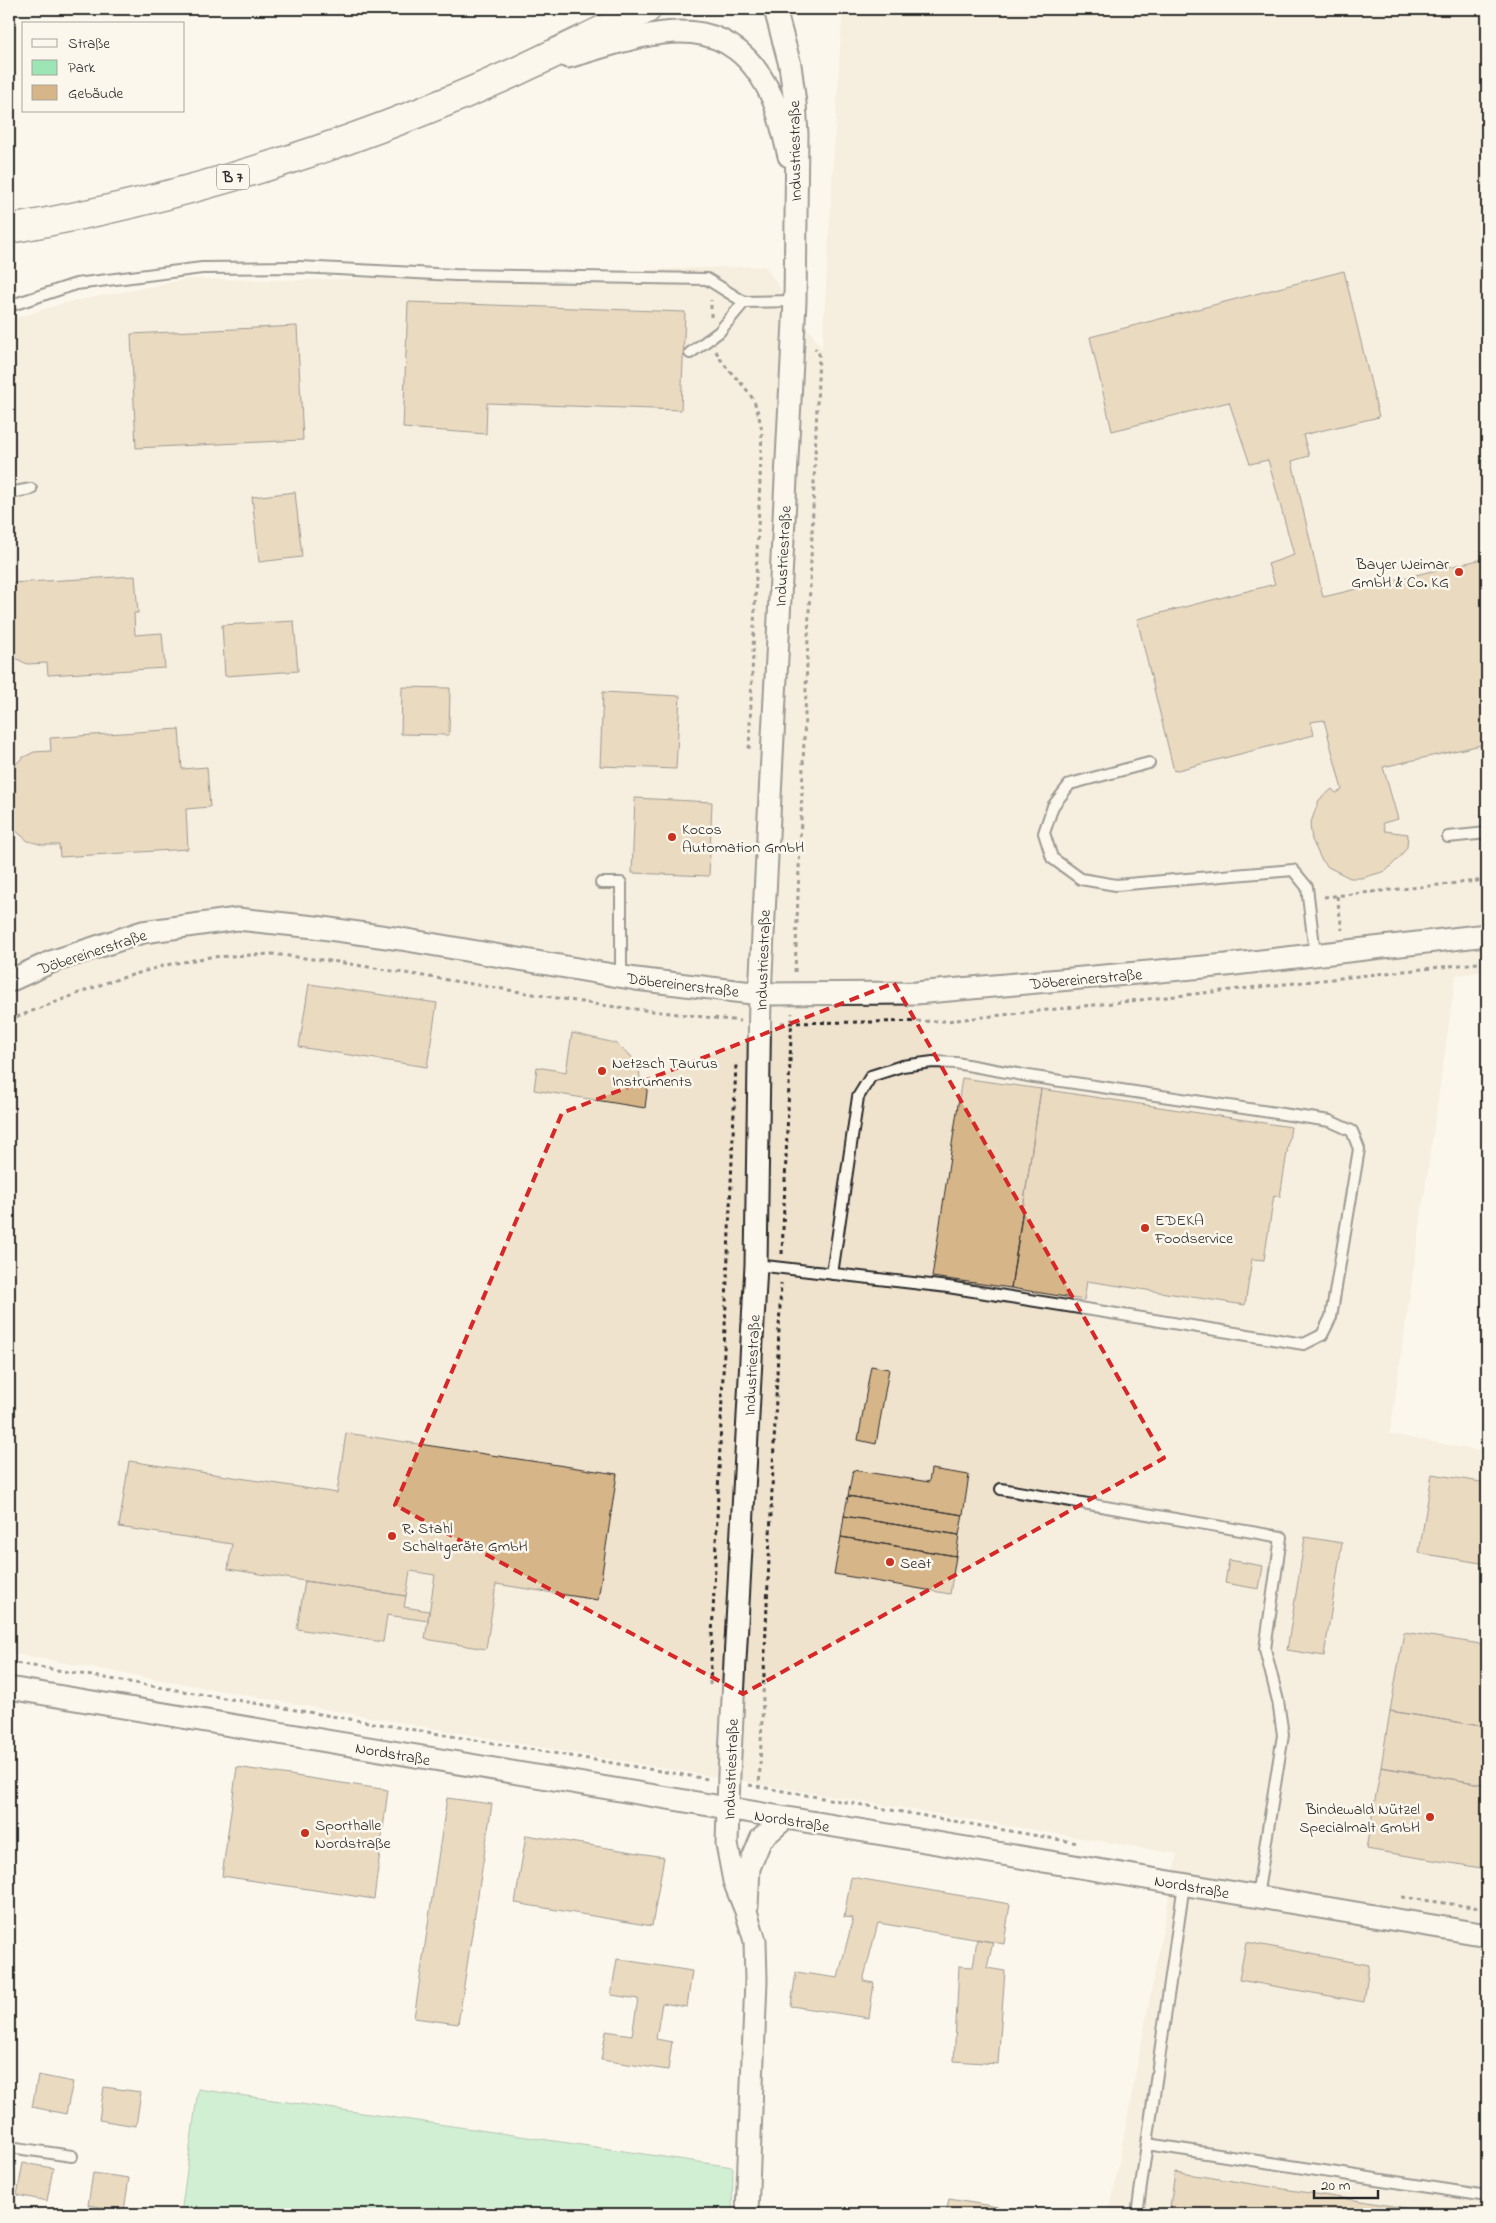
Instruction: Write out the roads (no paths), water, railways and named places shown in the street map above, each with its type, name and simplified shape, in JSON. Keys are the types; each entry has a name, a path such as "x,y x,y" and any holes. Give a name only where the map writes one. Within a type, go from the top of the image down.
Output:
{"main road":[{"name":"B 7","path":"9,229 111,209 250,172 329,146 513,73 646,9"}],"street":[{"name":"Industriestraße","path":"747,2214 756,1980 755,1941 734,1881 727,1844 756,1265 760,994 795,301 795,103 790,65 775,9"},
{"path":"513,73 639,36 668,30 697,32 718,39 734,48 750,61 773,98 796,178"},
{"name":"Döbereinerstraße","path":"9,980 52,962 143,932 237,919 315,927 401,939 621,976 760,994 916,993 1345,951 1487,935"},
{"name":"Nordstraße","path":"9,1688 1487,1935"},
{"name":"Industriestraße","path":"746,1911 749,1868 761,1839 784,1818"}],"lane":[{"path":"9,306 76,284 202,268 299,267 455,275 707,279 744,302 795,301"},
{"path":"690,352 719,332 744,302"},
{"path":"9,493 31,489"},
{"path":"1149,763 1070,784 1053,806 1044,833 1052,858 1081,879 1116,885 1293,870 1307,887 1315,954"},
{"path":"1448,837 1487,832"},
{"path":"601,883 621,883 621,976"},
{"path":"756,1265 782,1269 948,1287 1304,1344 1322,1335 1331,1317 1359,1149 1352,1131 1330,1121 1034,1077 956,1063 933,1062 902,1066 870,1076 858,1097 832,1274"},
{"path":"1001,1489 1281,1537 1265,1649 1278,1701 1283,1735 1257,1897"},
{"path":"1137,2214 1184,1884"},
{"path":"1147,2144 1487,2196"},
{"path":"9,2147 72,2156"}],"place":[{"name":"Bayer Weimar GmbH & Co. KG","path":"1459,572"},
{"name":"Kocos Automation GmbH","path":"672,837"},
{"name":"Netzsch Taurus Instruments","path":"602,1071"},
{"name":"EDEKA Foodservice","path":"1145,1228"},
{"name":"R. Stahl Schaltgeräte GmbH","path":"392,1536"},
{"name":"Seat","path":"890,1562"},
{"name":"Bindewald Nützel Specialmalt GmbH","path":"1430,1817"},
{"name":"Sporthalle Nordstraße","path":"305,1833"}]}
